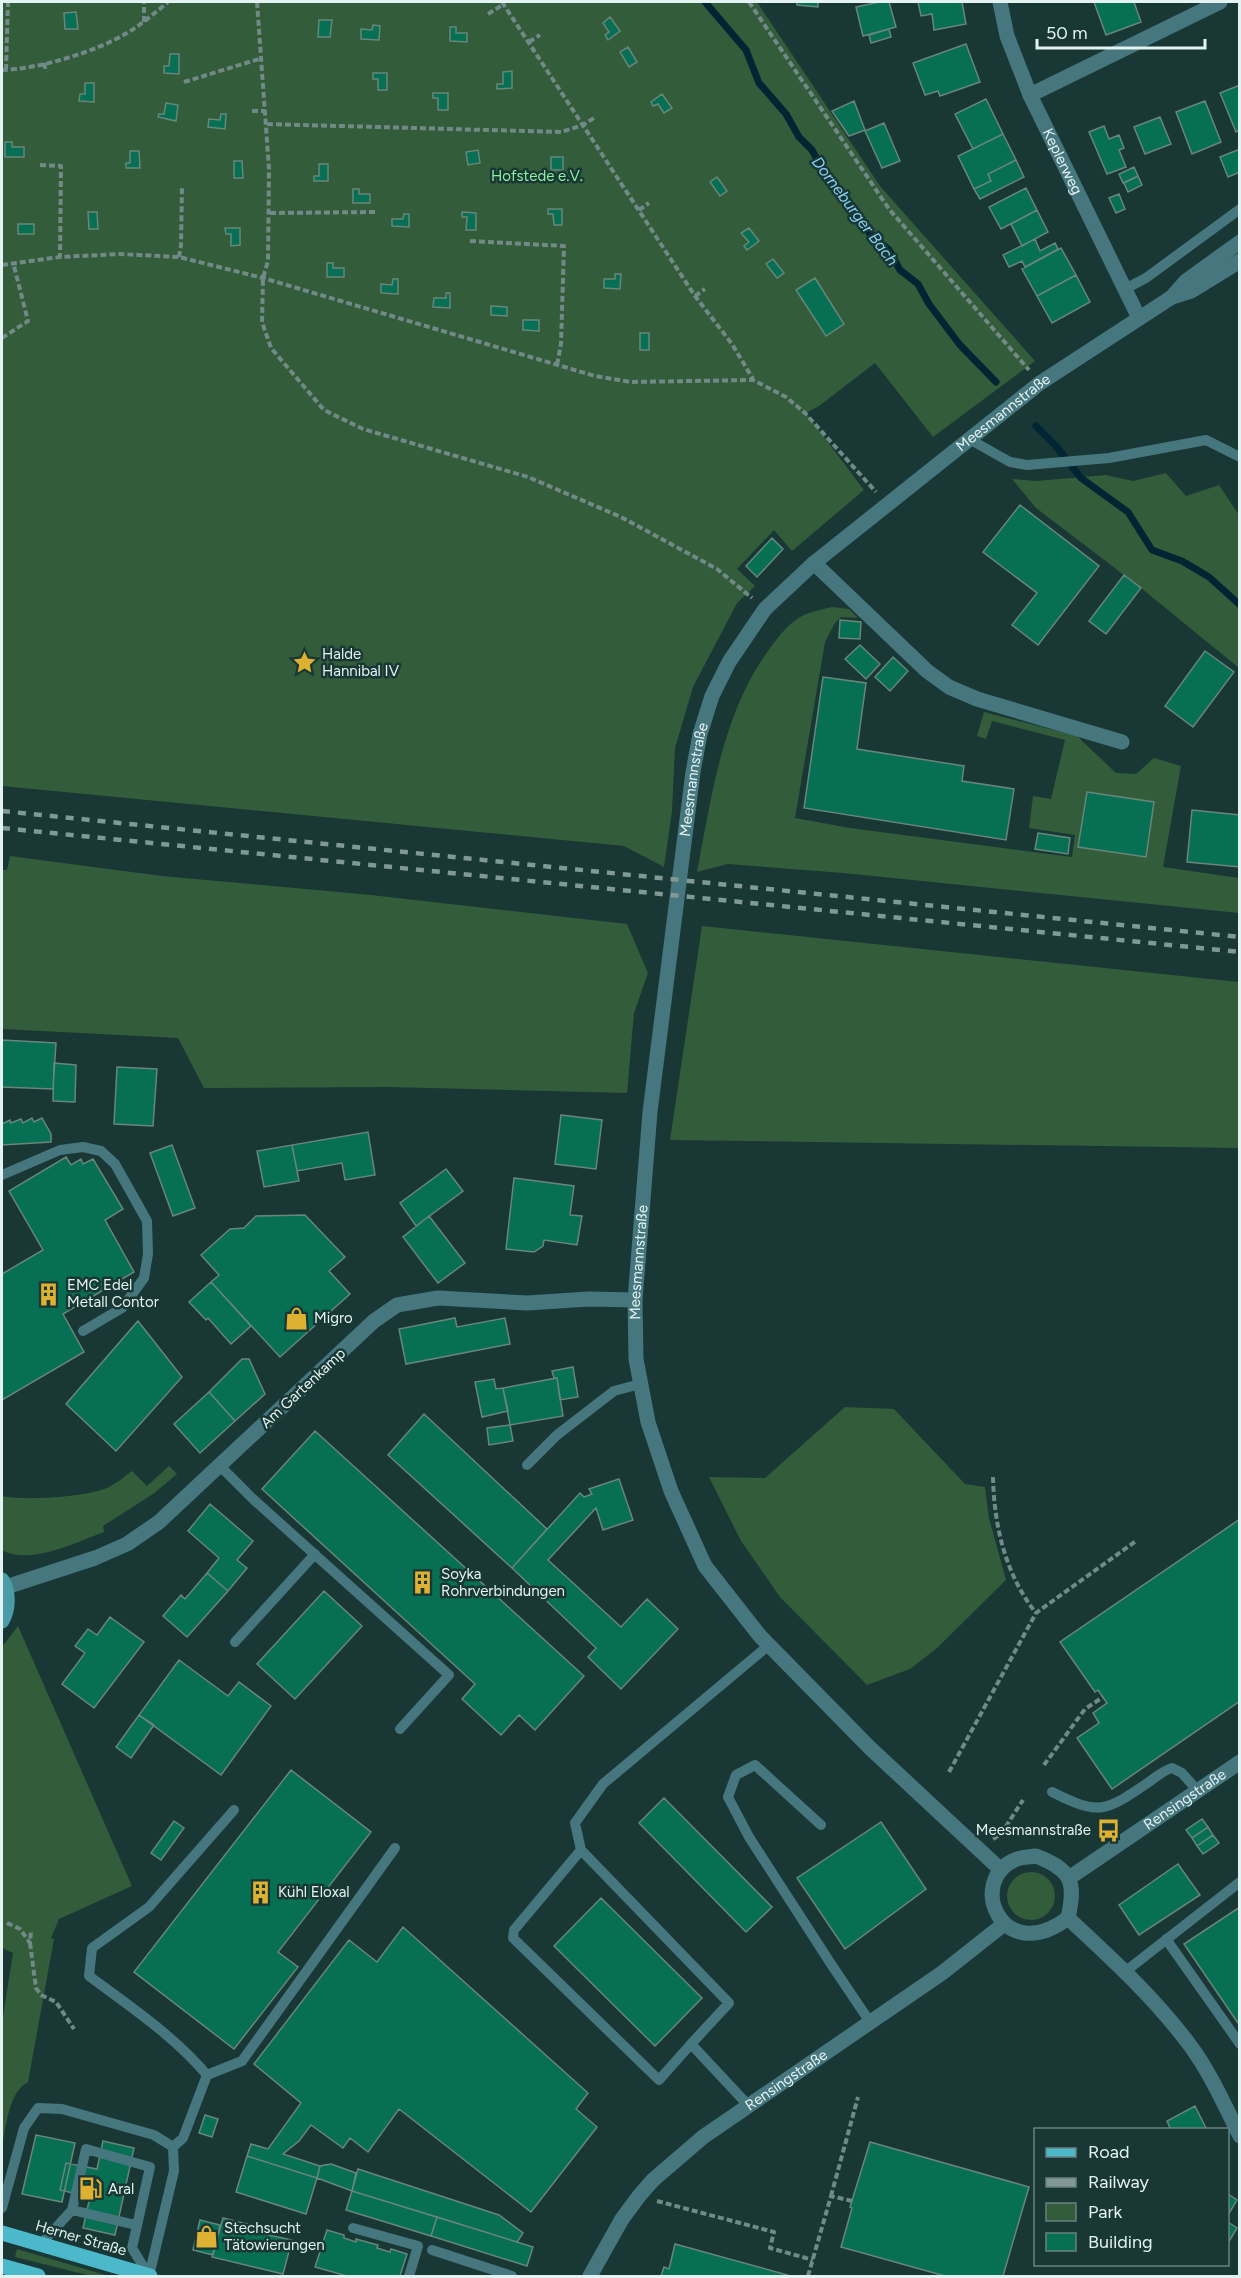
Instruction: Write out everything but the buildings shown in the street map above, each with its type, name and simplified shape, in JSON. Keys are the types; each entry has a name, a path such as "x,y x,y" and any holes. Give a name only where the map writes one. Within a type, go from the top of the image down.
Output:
{"main road":[{"name":"Herner Straße","path":"2,2233 149,2276"},
{"path":"2,2266 38,2277"}],"street":[{"name":"Keplerweg","path":"1000,2 1007,36 1030,95 1123,290 1139,318"},
{"path":"1030,95 1220,2"},
{"name":"Meesmannstraße","path":"1172,297 1186,281 1239,242"},
{"name":"Meesmannstraße","path":"1001,1870 870,1748 769,1645 705,1566 671,1491 648,1422 636,1359 635,1300 650,1112 693,772 700,734 712,696 729,663 765,609 814,563 1040,383 1172,297 1191,291 1239,261"},
{"path":"814,563 927,671 949,687 977,699 1122,742"},
{"name":"Am Gartenkamp","path":"2,1621 8,1599 4,1583 80,1564 128,1544 159,1522 374,1321 397,1305 438,1298 527,1303 589,1299 635,1300"},
{"name":"Rensingstraße","path":"1069,1878 1239,1762"},
{"path":"1036,1856 1053,1863 1069,1878 1072,1890 1068,1918 1054,1929 1034,1935 1018,1932 1004,1924 996,1912 992,1898 994,1883 1001,1870 1017,1859 1036,1856"},
{"path":"1068,1918 1126,1971 1189,2044 1235,2117 1239,2136"},
{"name":"Rensingstraße","path":"595,2273 622,2219 639,2196 703,2137 942,1973 1004,1924"}],"lane":[{"path":"1123,290 1146,278 1239,209"},
{"path":"969,439 1010,462 1027,465 1109,458 1206,440 1239,457"},
{"path":"2,1175 60,1150 84,1147 101,1151 115,1164 147,1221 148,1254 144,1278 122,1308 84,1331"},
{"path":"527,1465 557,1435 614,1391 640,1384"},
{"path":"220,1466 449,1675 400,1730"},
{"path":"235,1642 315,1554"},
{"path":"581,1850 514,1930 513,1938 659,2080 729,2003 581,1850 575,1823 603,1784 769,1645"},
{"path":"821,1825 754,1765 735,1775 728,1797 749,1837 870,2022"},
{"path":"1052,1792 1083,1806 1102,1809 1118,1803 1172,1768 1182,1773 1197,1790"},
{"path":"207,2075 160,2028 89,1976 92,1948 149,1907 234,1810"},
{"path":"173,2147 183,2138 207,2075 242,2061 395,1848"},
{"path":"1126,1971 1239,1882"},
{"path":"1166,1940 1239,2044"},
{"path":"691,2044 748,2105"},
{"path":"2,2208 24,2128 38,2108 62,2109 154,2135 173,2147"},
{"path":"149,2276 174,2171 173,2147"},
{"path":"40,2245 72,2210 86,2149 150,2167 132,2248 149,2276"},
{"path":"72,2210 136,2225"},
{"path":"353,2228 418,2246 409,2277"},
{"path":"432,2250 512,2277"}],"path":[{"path":"8,2 4,70 44,63 105,44 126,34 168,2"},
{"path":"144,2 144,22"},
{"path":"257,2 267,124 270,213 268,261 263,278 262,322 271,348 324,410 363,429 528,477 621,517 717,569 765,609"},
{"path":"749,2 889,209 1040,383"},
{"path":"488,14 503,3 695,296 732,344 753,380"},
{"path":"529,42 540,35"},
{"path":"184,82 260,59"},
{"path":"44,63 46,72"},
{"path":"252,111 265,111"},
{"path":"267,124 561,132 583,125 594,118"},
{"path":"40,165 62,166 60,257"},
{"path":"179,257 182,186"},
{"path":"639,210 649,203"},
{"path":"270,213 378,212"},
{"path":"470,242 564,246 561,344 557,365"},
{"path":"2,265 60,257 130,254 179,257 263,278 595,376 630,382 753,380 786,397 805,413 886,504"},
{"path":"2,338 28,321 13,262"},
{"path":"695,296 705,289"},
{"path":"993,1477 995,1517 999,1536 1023,1596 1036,1613"},
{"path":"950,1772 1036,1613 1136,1541"},
{"path":"1044,1765 1085,1709 1103,1697"},
{"path":"979,1849 1001,1834 1023,1800"},
{"path":"8,1923 20,1929 30,1942"},
{"path":"31,1931 30,1942 36,1988 41,1995 56,2002 74,2029"},
{"path":"808,2277 858,2097"},
{"path":"639,2196 774,2232 770,2248 813,2260"},
{"path":"831,2196 852,2201"}],"green space":[{"name":"Hofstede e.V.","path":"2,2 757,2 880,186 1035,361 933,437 875,363 819,406 806,413 864,490 792,551 774,530 737,569 755,586 737,603 693,687 675,748 672,811 664,867 624,846 2,786"},
{"path":"1166,473 1186,496 1219,485 1239,515 1239,668 1141,588 1036,508 1012,479 1036,481 1106,475 1133,481"},
{"path":"832,607 849,609 858,618 841,617 835,623 825,642 795,818 850,828 1072,857 1075,835 1029,828 1033,796 1051,799 1065,740 992,721 986,739 977,736 984,712 1077,736 1116,773 1136,774 1154,758 1181,766 1163,867 1239,878 1239,913 843,873 728,864 697,872 721,756 740,700 770,648 790,624 806,614"},
{"path":"10,856 162,876 371,895 627,924 648,973 634,1013 627,1093 389,1087 204,1088 178,1038 2,1029 2,870 7,870"},
{"path":"702,926 1239,982 1239,1148 670,1140"},
{"path":"845,1407 894,1409 965,1484 985,1487 989,1518 1006,1580 937,1648 910,1669 867,1685 780,1597 741,1541 709,1477 765,1478"},
{"path":"169,1466 177,1474 153,1494 103,1526 104,1532 39,1554 13,1554 2,1550 2,1496 40,1498 72,1496 109,1487 132,1471 147,1486"},
{"path":"18,1626 132,1886 59,1919 51,1938 54,1939 28,2082 21,2087 12,2101 2,2145 2,2022 13,1953 2,1948 2,1647"},
{"path":"1026,1872 1036,1872 1051,1882 1055,1896 1054,1905 1045,1916 1036,1920 1026,1920 1011,1910 1007,1901 1007,1891 1017,1876"},
{"path":"17,2249 109,2276 91,2276 15,2257"}],"waterway":[{"name":"Dorneburger Bach","path":"705,2 746,50 759,83 786,114 799,137 812,150 826,176 844,194 870,234 889,250 900,270 918,284 929,304 960,345 996,382"},
{"name":"Dorneburger Bach","path":"1036,426 1056,446 1081,478 1128,512 1152,550 1182,561 1209,577 1240,605"}],"railway":[{"path":"2,811 1240,937"},
{"path":"2,828 1240,952"}],"place":[{"name":"Halde Hannibal IV","path":"304,663"},
{"name":"EMC Edel Metall Contor","path":"49,1294"},
{"name":"Migro","path":"296,1318"},
{"name":"Soyka Rohrverbindungen","path":"423,1583"},
{"name":"Meesmannstraße","path":"1109,1830"},
{"name":"Kühl Eloxal","path":"260,1892"},
{"name":"Aral","path":"90,2189"},
{"name":"Stechsucht Tätowierungen","path":"206,2237"}]}
